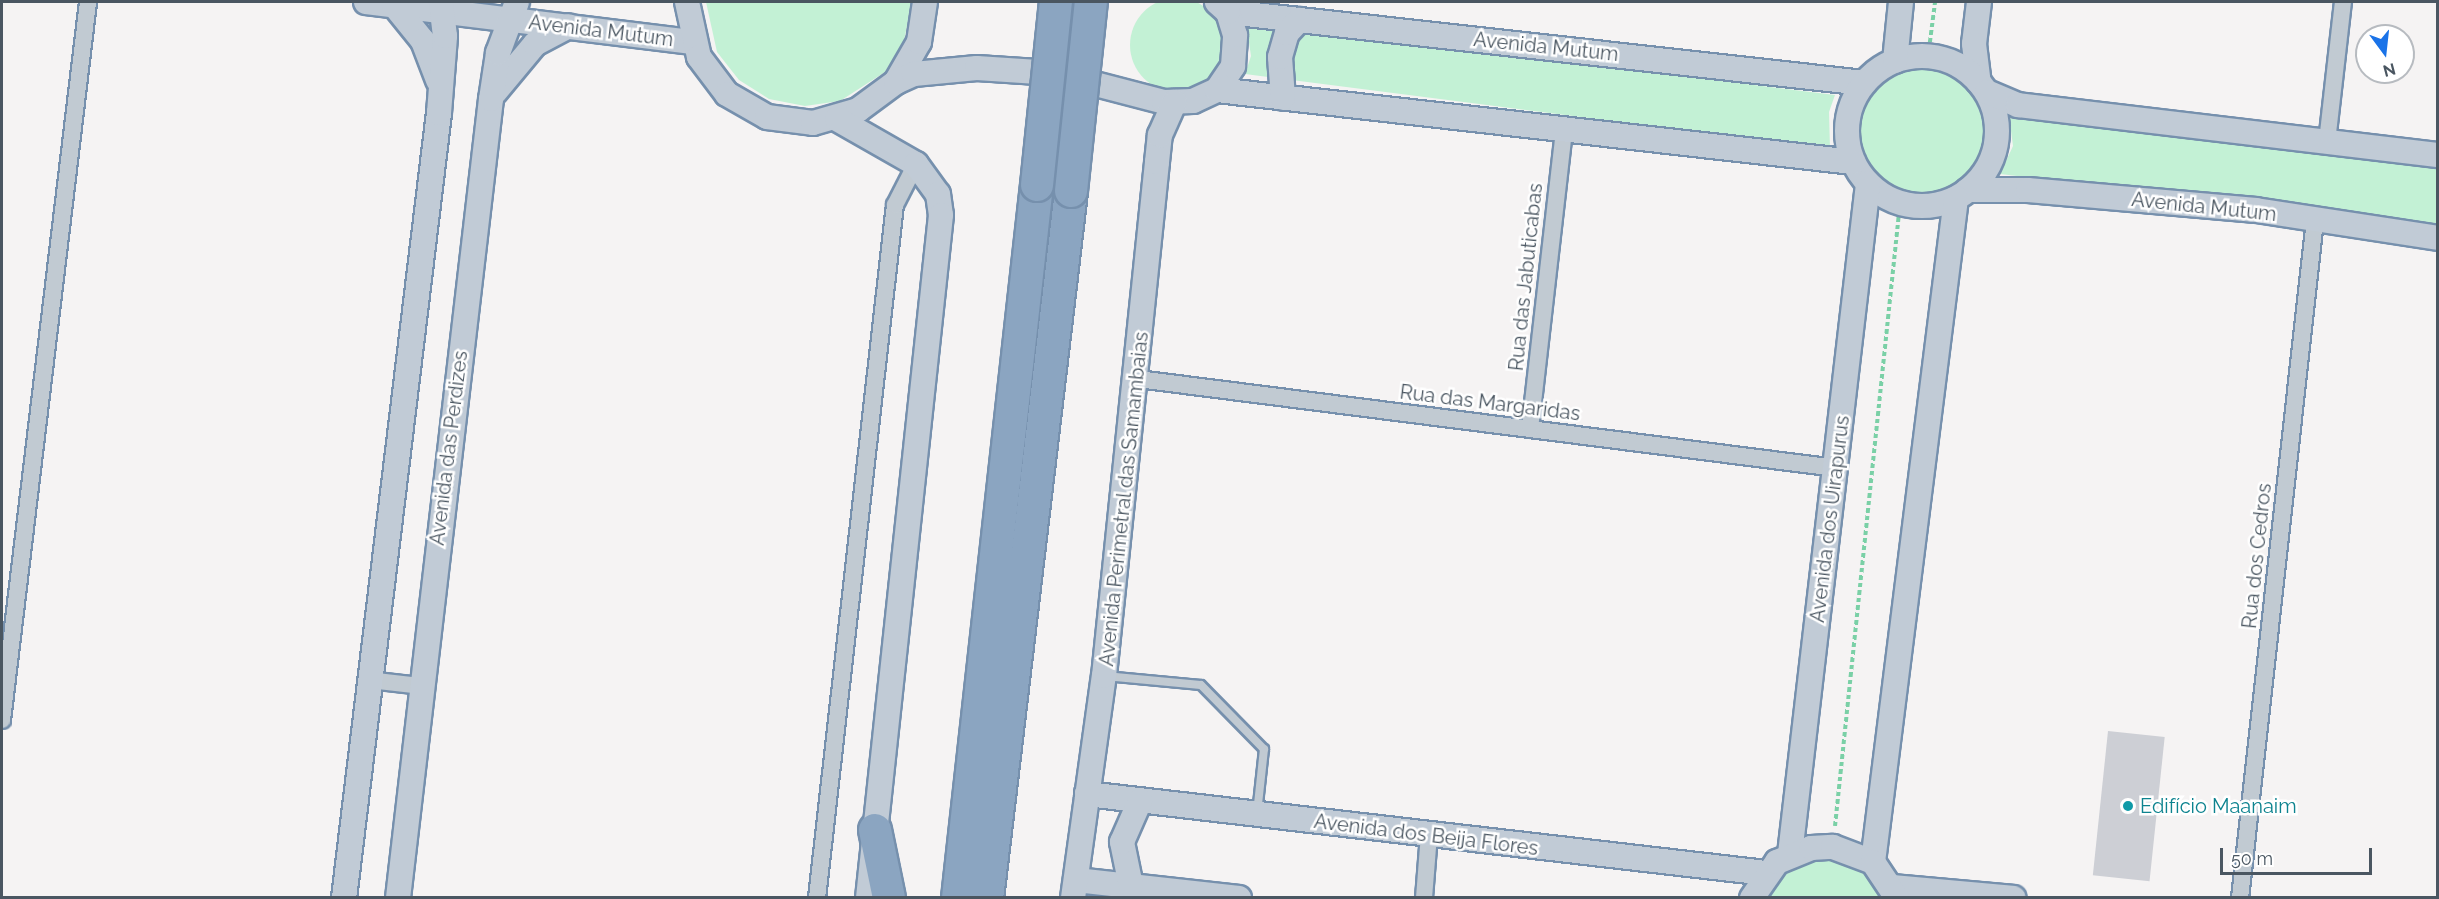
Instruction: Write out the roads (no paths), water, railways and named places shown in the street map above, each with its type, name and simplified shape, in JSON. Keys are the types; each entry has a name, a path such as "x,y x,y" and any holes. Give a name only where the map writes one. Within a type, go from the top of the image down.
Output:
{"highway":[{"path":"958,897 1056,2"},
{"path":"987,897 1071,191 1091,2"},
{"path":"875,830 889,897"}],"street":[{"path":"2,720 88,2"},
{"name":"Avenida Mutum","path":"366,2 512,10 569,26 693,42"},
{"path":"687,2 693,42 711,77 746,107 790,122 837,119 879,98 896,82 919,42 925,2"},
{"path":"1895,61 1901,2"},
{"path":"1979,2 1974,44 1983,87 1997,134 1983,174 1962,194 1938,204 1900,203 1868,184 1853,162 1847,121 1864,83 1895,61 1928,57 1961,67 1983,87 2018,105 2438,155"},
{"path":"2327,141 2343,2"},
{"path":"394,5 423,41 440,84"},
{"path":"344,897 440,84 442,7"},
{"path":"1217,90 1227,80 1237,49 1222,7"},
{"name":"Avenida Mutum","path":"1222,7 1299,20 1864,83"},
{"name":"Avenida das Perdizes","path":"398,897 490,99 512,10"},
{"path":"1283,98 1280,57 1287,33 1299,20"},
{"path":"490,99 535,44 569,26"},
{"path":"896,82 937,70 1020,71 1090,79 1175,102 1217,90 1853,162"},
{"name":"Avenida Perimetral das Samambaias","path":"1075,889 1104,676 1138,379 1160,135 1175,102"},
{"path":"837,119 916,164 941,204 939,266 868,897"},
{"name":"Rua das Jabuticabas","path":"1530,429 1564,130"},
{"path":"817,897 895,205 916,164"},
{"name":"Avenida dos Uirapurus","path":"1790,854 1868,184"},
{"name":"Avenida Mutum","path":"1962,194 2039,191 2315,220 2438,238"},
{"path":"1873,862 1962,194"},
{"name":"Rua dos Cedros","path":"2240,897 2315,220"},
{"name":"Rua das Margaridas","path":"1138,379 1836,468"},
{"path":"369,680 421,686"},
{"name":"Avenida dos Beija Flores","path":"1087,794 1766,873"},
{"path":"1131,886 1122,842 1140,801"},
{"path":"1424,897 1429,835"},
{"path":"1752,897 1766,873 1790,854 1833,847 1873,862 1895,892 2014,897"},
{"path":"1075,889 1131,886 1239,897"}],"lane":[{"path":"1104,676 1201,685 1264,749 1257,815"}],"place":[{"name":"Edifício Maanaim","path":"2128,806"}]}
